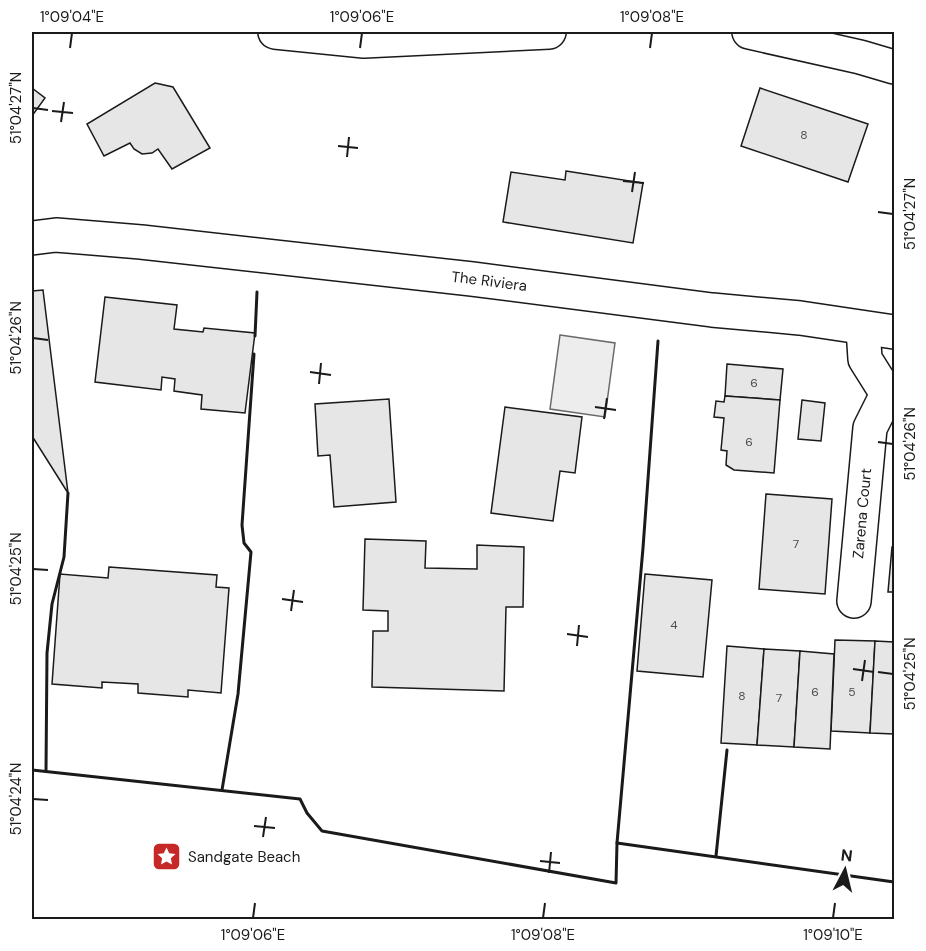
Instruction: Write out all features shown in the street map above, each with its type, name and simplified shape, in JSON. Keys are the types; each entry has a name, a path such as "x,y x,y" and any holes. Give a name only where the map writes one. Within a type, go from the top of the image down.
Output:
{"street":[{"path":"275,32 364,41 549,32"},
{"path":"750,32 894,67"},
{"name":"The Riviera","path":"32,238 56,235 141,242 472,279 712,310 800,318 879,330 865,359 891,398"},
{"name":"Zarena Court","path":"854,601 870,428 891,398"}],"shaded area":[{"path":"560,335 615,343 605,417 550,409"}],"building":[{"path":"155,83 173,87 210,148 172,169 158,149 152,153 142,154 130,143 104,156 87,124"},
{"path":"32,88 45,98 32,116"},
{"path":"760,88 868,124 848,182 741,146"},
{"path":"566,171 643,183 633,243 503,222 511,172 565,180"},
{"path":"43,290 68,493 32,436 32,291"},
{"path":"105,297 177,305 174,329 203,332 204,328 255,333 245,413 201,409 202,395 174,391 175,379 162,377 161,390 95,382"},
{"path":"727,364 783,369 780,400 725,396"},
{"path":"725,396 780,400 774,473 734,470 726,465 727,451 721,450 724,418 714,417 716,401 724,402"},
{"path":"389,399 396,502 334,507 330,455 318,456 315,404"},
{"path":"802,400 825,403 821,441 798,439"},
{"path":"505,407 582,417 575,473 560,471 553,521 491,513"},
{"path":"766,494 832,499 825,594 759,589"},
{"path":"365,539 426,541 425,568 477,569 477,545 524,547 523,607 506,607 504,691 372,687 373,631 388,631 388,611 363,610"},
{"path":"892,547 894,547 894,592 888,592"},
{"path":"109,567 217,575 216,587 229,588 221,693 188,690 188,697 138,693 138,684 102,682 102,688 52,684 60,574 108,578"},
{"path":"645,574 712,580 703,677 637,671"},
{"path":"835,640 875,641 870,733 831,731"},
{"path":"875,641 894,642 894,734 870,733"},
{"path":"727,646 764,649 757,745 721,743"},
{"path":"764,649 800,651 794,747 757,745"},
{"path":"800,651 834,654 830,749 794,747"}],"wall":[{"path":"255,336 257,292"},
{"path":"617,843 643,548 658,341"},
{"path":"222,790 238,694 251,552 244,543 242,525 254,354"},
{"path":"46,771 47,653 52,604 64,557 68,493"},
{"path":"716,856 727,750"},
{"path":"32,770 300,799 307,813 322,831 616,883 617,843 894,882"}],"place":[{"name":"Sandgate Beach","path":"167,857"}]}
